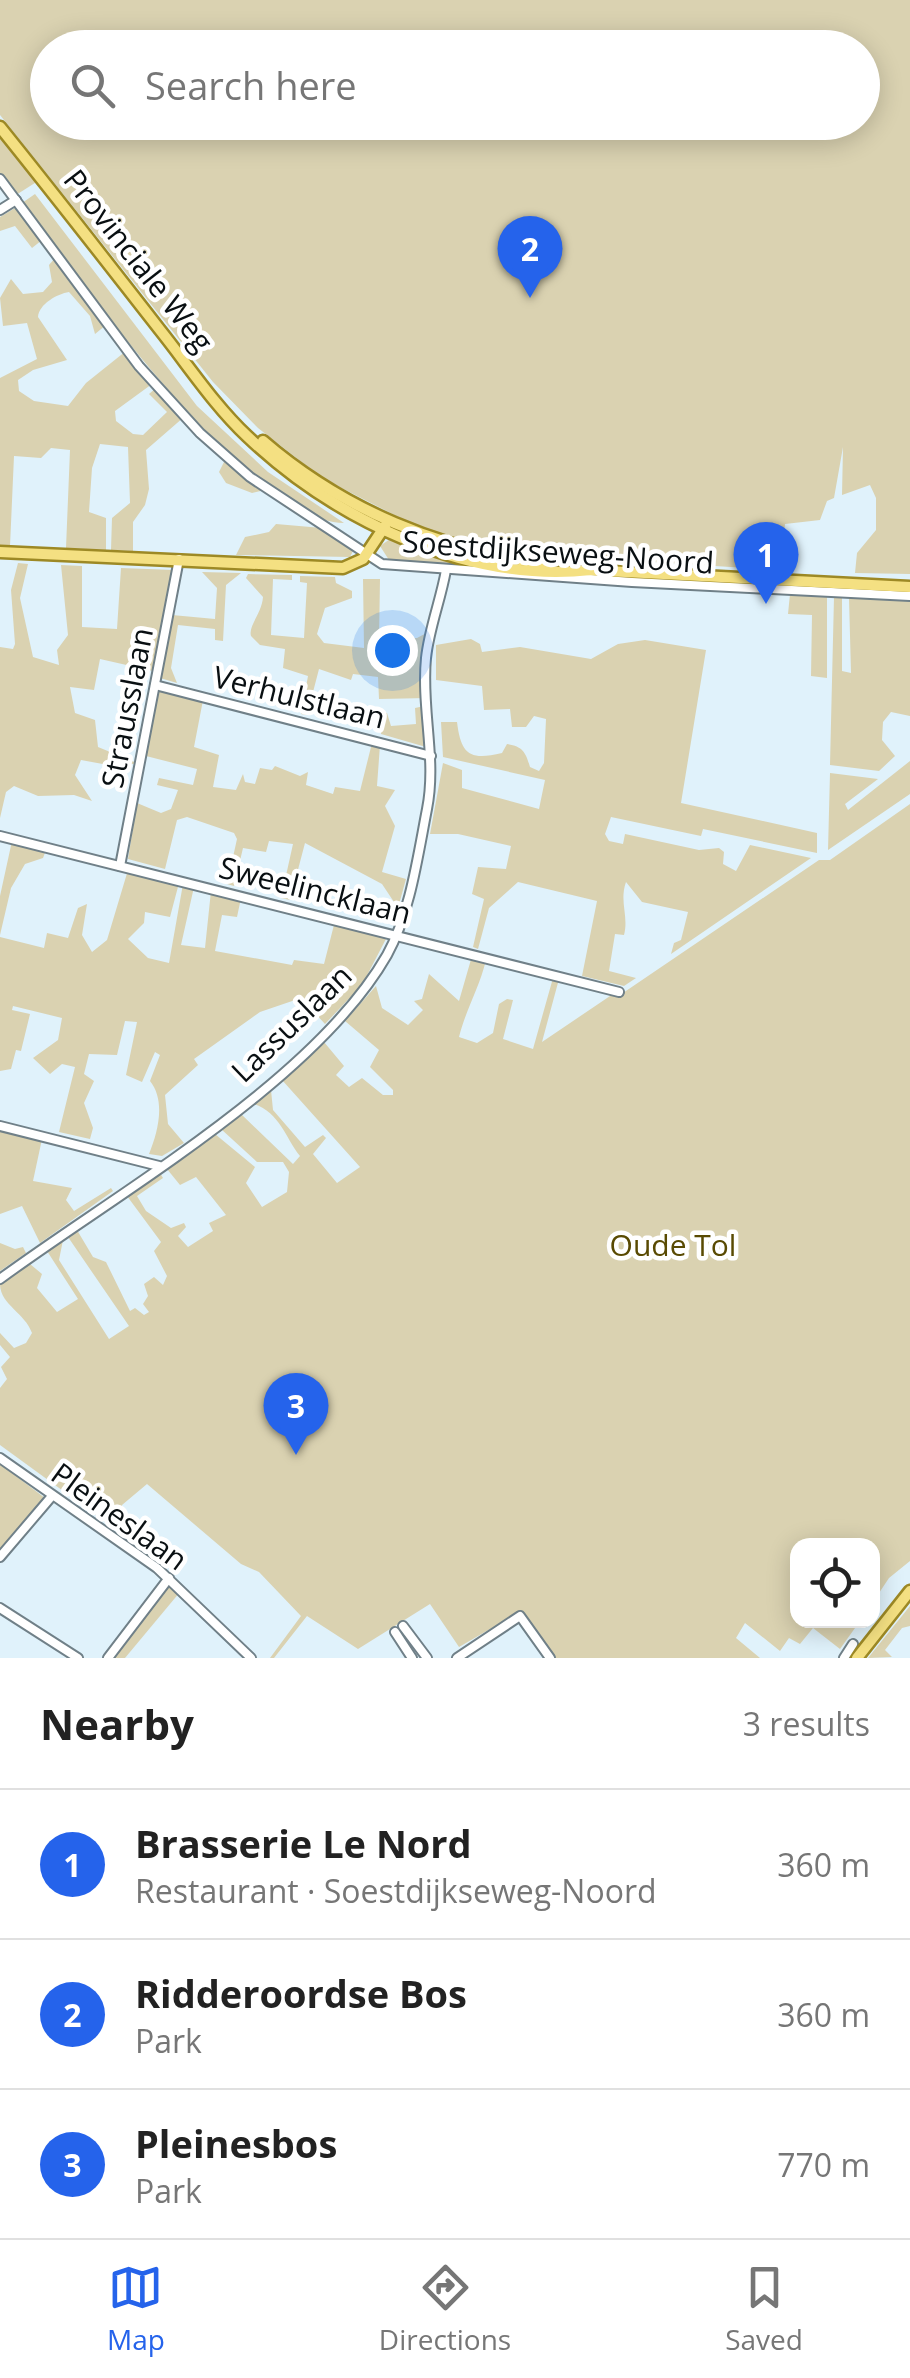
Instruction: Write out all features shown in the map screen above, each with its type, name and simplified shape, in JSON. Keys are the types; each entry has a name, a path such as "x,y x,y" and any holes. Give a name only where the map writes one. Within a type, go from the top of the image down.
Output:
{"main road":[{"name":"Provinciale Weg","path":"0,127 246,436 294,476 385,525 482,563 907,584"},
{"path":"0,552 343,568 358,564 368,554 385,525"},
{"path":"857,1658 910,1591"}],"street":[{"path":"0,179 139,366 200,432 250,476 368,554"},
{"path":"0,210 16,200"},
{"name":"Soestdijkseweg-Noord","path":"368,554 382,564 446,570 910,596"},
{"name":"Strausslaan","path":"120,866 179,559"},
{"name":"Lassuslaan","path":"0,1279 212,1130 301,1055 355,1000 389,952 428,807 432,756 426,659 446,570"},
{"name":"Verhulstlaan","path":"155,685 432,756"},
{"name":"Sweelincklaan","path":"0,836 619,992"},
{"path":"0,1126 159,1166"},
{"name":"Pleineslaan","path":"0,1458 170,1578 251,1658"},
{"path":"0,1557 52,1496"},
{"path":"108,1658 170,1578"},
{"path":"0,1608 78,1658"},
{"path":"457,1658 520,1616 550,1658"},
{"path":"399,1629 427,1658"},
{"path":"409,1643 412,1658"},
{"path":"844,1658 852,1644"}],"green space":[{"path":"0,0 910,0 910,574 855,573 857,553 876,530 876,498 870,485 842,495 843,447 834,498 827,501 820,520 785,524 781,570 516,554 420,528 322,478 258,428 213,382 0,115"},
{"path":"0,134 38,181 16,195 0,174"},
{"path":"35,194 197,406 268,472 344,523 305,512 262,483 216,441 124,336 22,203"},
{"path":"15,208 42,240 32,248 15,226 0,231 0,217"},
{"path":"55,258 106,325 95,334 90,316 69,292 49,300 38,317 67,360 33,370 18,380 19,391 34,401 68,406 86,383 126,351 152,384 115,411 116,421 133,434 143,435 167,412 149,394 156,388 184,417 146,450 149,489 145,505 133,522 133,551 111,550 112,518 130,503 128,447 100,444 92,468 89,512 106,518 106,550 66,548 70,450 51,448 41,458 14,456 10,546 0,546 0,378 37,359 27,323 3,326 0,298 11,279 23,294 43,292 52,282 49,265"},
{"path":"226,458 265,490 252,493 226,483 219,472"},
{"path":"276,524 322,528 353,551 350,557 236,555 245,537 269,532"},
{"path":"393,537 521,571 389,560 380,546"},
{"path":"18,563 28,564 20,598 33,657 59,665 57,650 68,635 61,565 82,566 82,627 117,629 121,568 174,570 153,671 100,659 94,690 70,687 75,713 95,720 98,747 137,763 119,767 81,760 75,775 92,801 74,795 38,796 14,786 6,792 0,818 0,647 13,649 15,644 11,590"},
{"path":"202,572 241,573 226,585 223,641 215,640 215,629 178,625 171,668 177,683 160,678 172,615 215,619 217,588"},
{"path":"248,574 292,575 292,580 273,579 271,635 304,638 307,583 300,582 300,576 335,577 336,583 352,591 352,598 325,608 317,634 324,643 364,648 363,579 380,579 379,640 417,638 430,631 428,698 379,699 378,677 353,674 351,680 319,669 307,715 301,714 308,676 283,668 285,649 260,645 251,636 263,597 246,578"},
{"path":"790,594 827,596 827,678 811,676 812,615 788,614"},
{"path":"834,597 842,597 842,671 851,673 849,598 910,601 910,716 891,712 883,722 882,740 895,756 879,771 830,765"},
{"path":"471,639 480,644 482,652 520,647 591,659 618,644 645,640 706,650 681,803 817,833 817,853 703,829 701,836 611,817 605,834 609,841 623,844 625,834 699,850 719,848 724,852 723,864 736,871 750,845 811,858 671,954 674,943 681,940 688,912 642,902 626,882 624,935 615,934 609,971 636,978 624,986 582,976 597,901 518,882 489,908 478,949 473,947 484,899 472,894 478,867 506,869 511,846 458,834 430,834 443,763 462,770 462,788 539,809 545,780 443,757 441,722 457,722 464,748 474,755 502,753 507,744 517,746 530,767 539,771 544,763 546,719 534,716 526,727 512,727 510,709 484,710 482,686 436,680 436,645"},
{"path":"159,689 203,700 194,747 219,755 213,787 236,790 243,774 245,782 255,784 260,768 272,770 275,766 300,776 308,772 306,785 333,794 335,787 360,791 372,743 380,745 377,786 395,790 385,806 395,826 382,872 406,879 398,908 382,884 305,843 290,900 281,898 293,844 269,841 266,852 243,848 234,886 227,884 237,839 234,833 187,817 177,820 165,869 128,859 137,803 161,813 171,809 178,790 157,785 159,778 193,785 197,769 146,756"},
{"path":"429,705 432,744 426,747 381,734 381,712 387,713 391,726 416,724 415,708"},
{"path":"910,761 910,794 828,850 830,773 878,779 845,804 848,810"},
{"name":"Oude Tol","path":"910,804 910,1561 889,1578 880,1592 880,1538 790,1538 790,1628 813,1628 800,1644 789,1638 780,1651 745,1623 736,1638 760,1658 553,1658 521,1611 459,1647 430,1604 358,1649 307,1616 274,1658 270,1658 301,1616 259,1572 241,1564 147,1484 122,1505 122,1515 114,1528 0,1445 0,1388 7,1379 1,1367 10,1357 0,1345 0,1333 14,1348 26,1343 32,1333 4,1298 0,1285 30,1264 42,1274 37,1288 57,1312 78,1299 47,1251 63,1240 59,1260 109,1339 129,1326 68,1237 77,1230 93,1257 106,1262 130,1311 135,1308 144,1315 149,1312 143,1304 148,1296 144,1284 154,1277 163,1285 167,1276 154,1251 161,1242 127,1196 160,1173 163,1178 137,1196 146,1211 171,1228 184,1223 186,1227 178,1236 188,1247 213,1231 209,1223 226,1215 196,1177 180,1185 167,1169 215,1134 255,1167 246,1183 262,1207 287,1192 289,1172 283,1162 257,1162 221,1129 241,1114 293,1164 300,1156 281,1126 270,1113 254,1104 271,1090 273,1110 305,1147 323,1135 326,1138 313,1154 337,1183 360,1167 282,1080 324,1042 344,1066 336,1075 349,1087 362,1078 383,1095 393,1095 393,1090 370,1067 379,1050 345,1021 376,986 382,1008 408,1025 423,1010 414,1001 422,999 429,974 459,1001 472,956 486,960 459,1037 477,1043 493,1033 499,1004 507,999 513,1000 503,1039 533,1049 553,978 559,979 542,1042 613,994 620,995 819,860 830,860"},
{"path":"12,841 46,850 43,858 25,864 11,888 0,935 0,896"},
{"path":"128,870 179,883 170,917 145,912 144,923 128,939 148,958 169,963 183,884 194,887 181,945 205,948 211,891 241,898 237,917 222,915 215,951 292,965 294,960 324,964 335,921 387,937 362,985 325,1024 301,998 260,1012 194,1059 198,1065 165,1095 168,1124 184,1143 162,1156 149,1154 159,1107 150,1081 160,1055 155,1052 142,1082 126,1075 137,1022 125,1021 117,1055 89,1054 84,1074 94,1081 84,1103 93,1128 90,1139 59,1132 75,1067 62,1064 50,1074 33,1058 58,1040 62,1018 13,1006 12,1010 30,1014 21,1051 16,1050 11,1069 0,1071 0,937 44,948 47,933 68,938 78,908 87,904 82,935 92,952 107,940"},
{"path":"0,1129 42,1139 33,1181 72,1188 66,1200 74,1211 111,1188 113,1191 40,1243 22,1206 0,1214"},
{"path":"0,1243 15,1249 23,1247 26,1253 0,1271"},
{"path":"0,1464 45,1498 0,1551"},
{"path":"171,1584 180,1592 125,1658 111,1658"},
{"path":"910,1606 910,1626 902,1628 885,1650 892,1657 868,1658"},
{"path":"813,1628 855,1628 840,1649"}],"place":[{"name":"Ridderoordse Bos","path":"530,298"},
{"name":"Brasserie Le Nord","path":"766,604"},
{"name":"Pleinesbos","path":"296,1455"}]}
